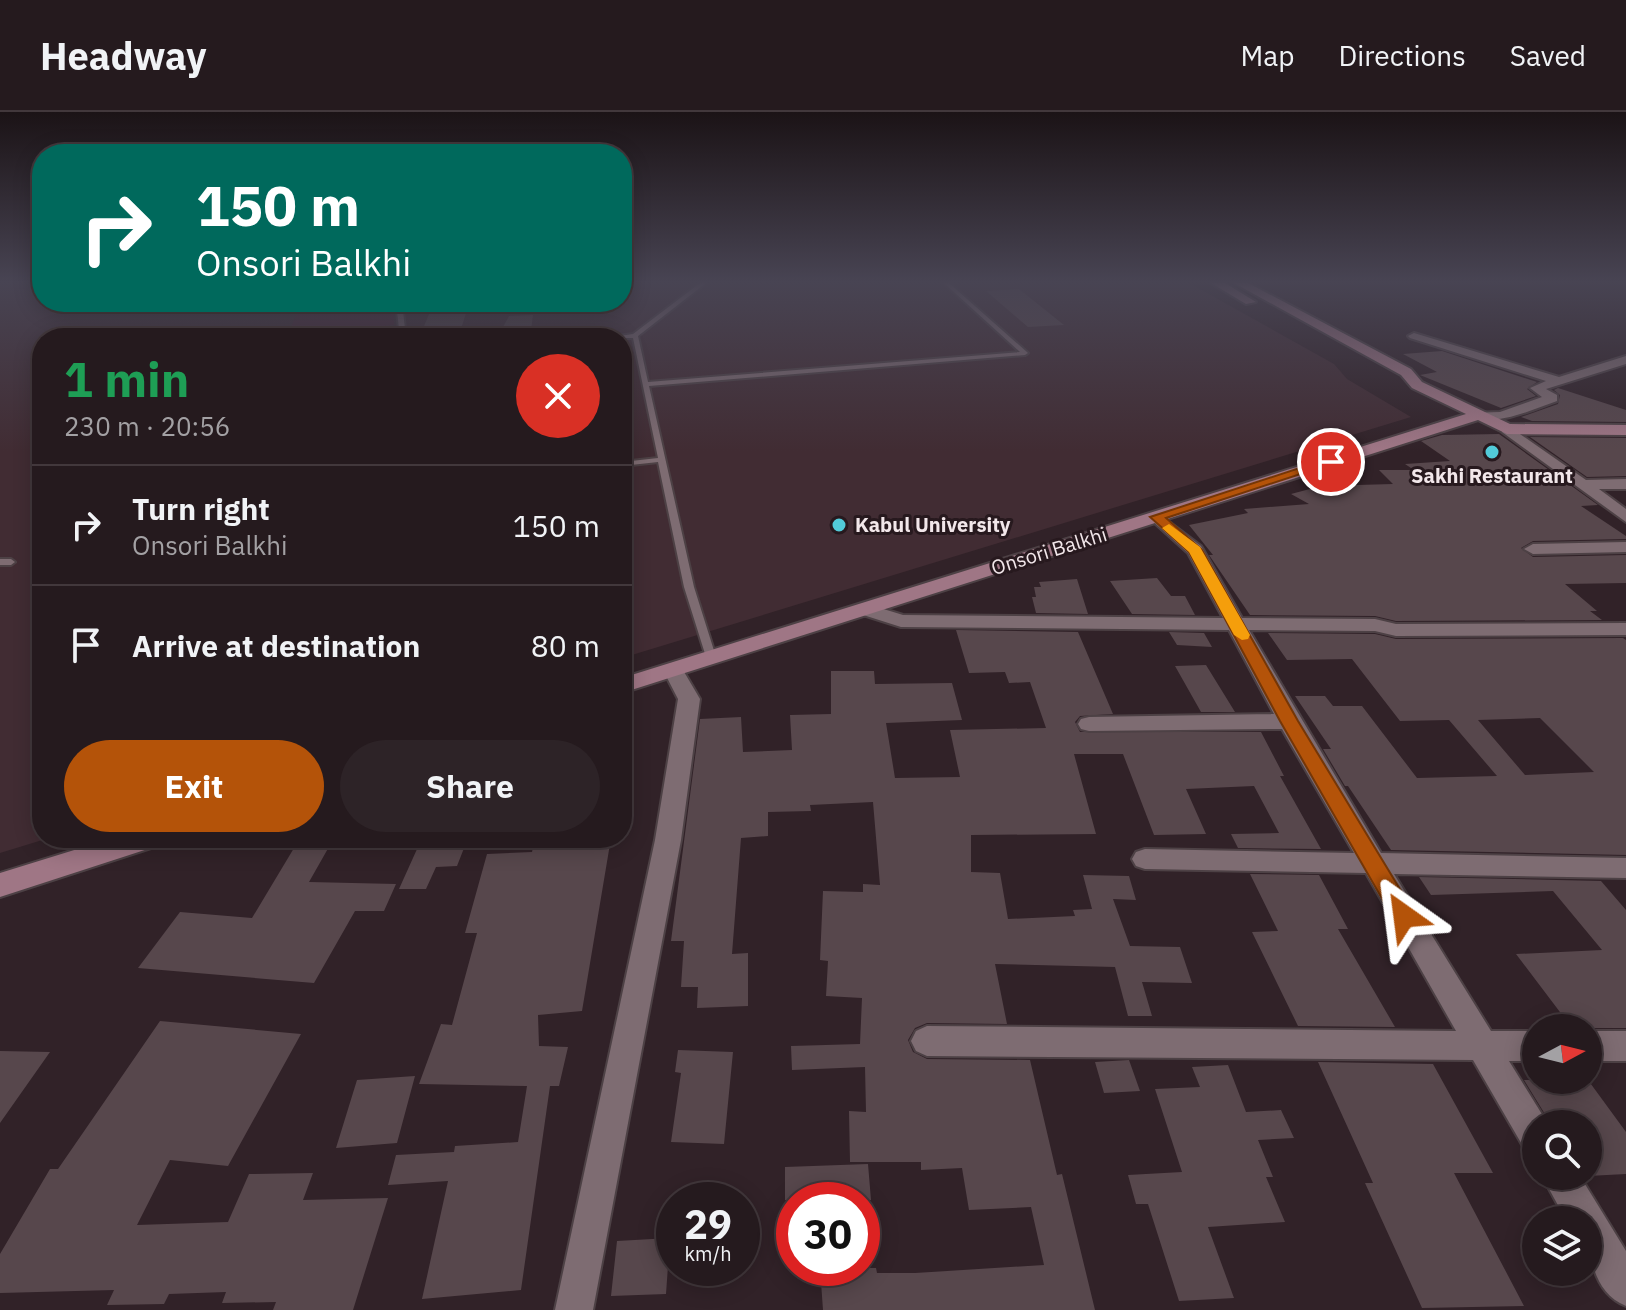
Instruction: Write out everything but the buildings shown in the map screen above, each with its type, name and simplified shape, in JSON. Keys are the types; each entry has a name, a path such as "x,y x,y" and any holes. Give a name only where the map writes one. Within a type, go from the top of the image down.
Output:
{"street":[{"path":"1319,339 1386,375 1417,385 1507,429 1626,517"},
{"path":"1344,339 1406,372 1417,385"},
{"path":"1423,339 1556,380"},
{"path":"1476,416 1501,416 1552,398 1536,388 1626,360"},
{"name":"Onsori Balkhi","path":"632,683 1476,416"},
{"path":"1507,429 1626,430"},
{"path":"1583,485 1626,484"},
{"path":"1156,517 1195,550 1372,864 1522,1112"},
{"path":"1533,549 1626,547"},
{"path":"864,609 901,621 1235,622 1375,625 1396,630 1505,627 1626,629"},
{"path":"574,1310 668,840 689,699 673,670"},
{"path":"1089,724 1289,721"},
{"path":"0,885 116,848"},
{"path":"1145,859 1626,868"},
{"path":"927,1041 1522,1046"},
{"path":"1602,1046 1626,1046"},
{"path":"1602,1247 1626,1287"}],"lane":[{"path":"636,339 689,587 711,657"},
{"path":"646,384 1025,353 1009,339"},
{"path":"632,463 660,460"}],"shaded area":[{"name":"Kabul University","path":"0,339 32,339 32,843 0,853"},
{"name":"Kabul University","path":"632,339 1289,339 1334,364 1347,379 1411,417 632,655"}],"slow traffic":[{"path":"1169,528 1195,550 1242,635"}],"place":[{"name":"Sakhi Restaurant","path":"1492,452"},
{"name":"Kabul University","path":"839,525"}],"route":[{"path":"1331,462 1156,517 1195,550 1289,721 1404,916"}]}
